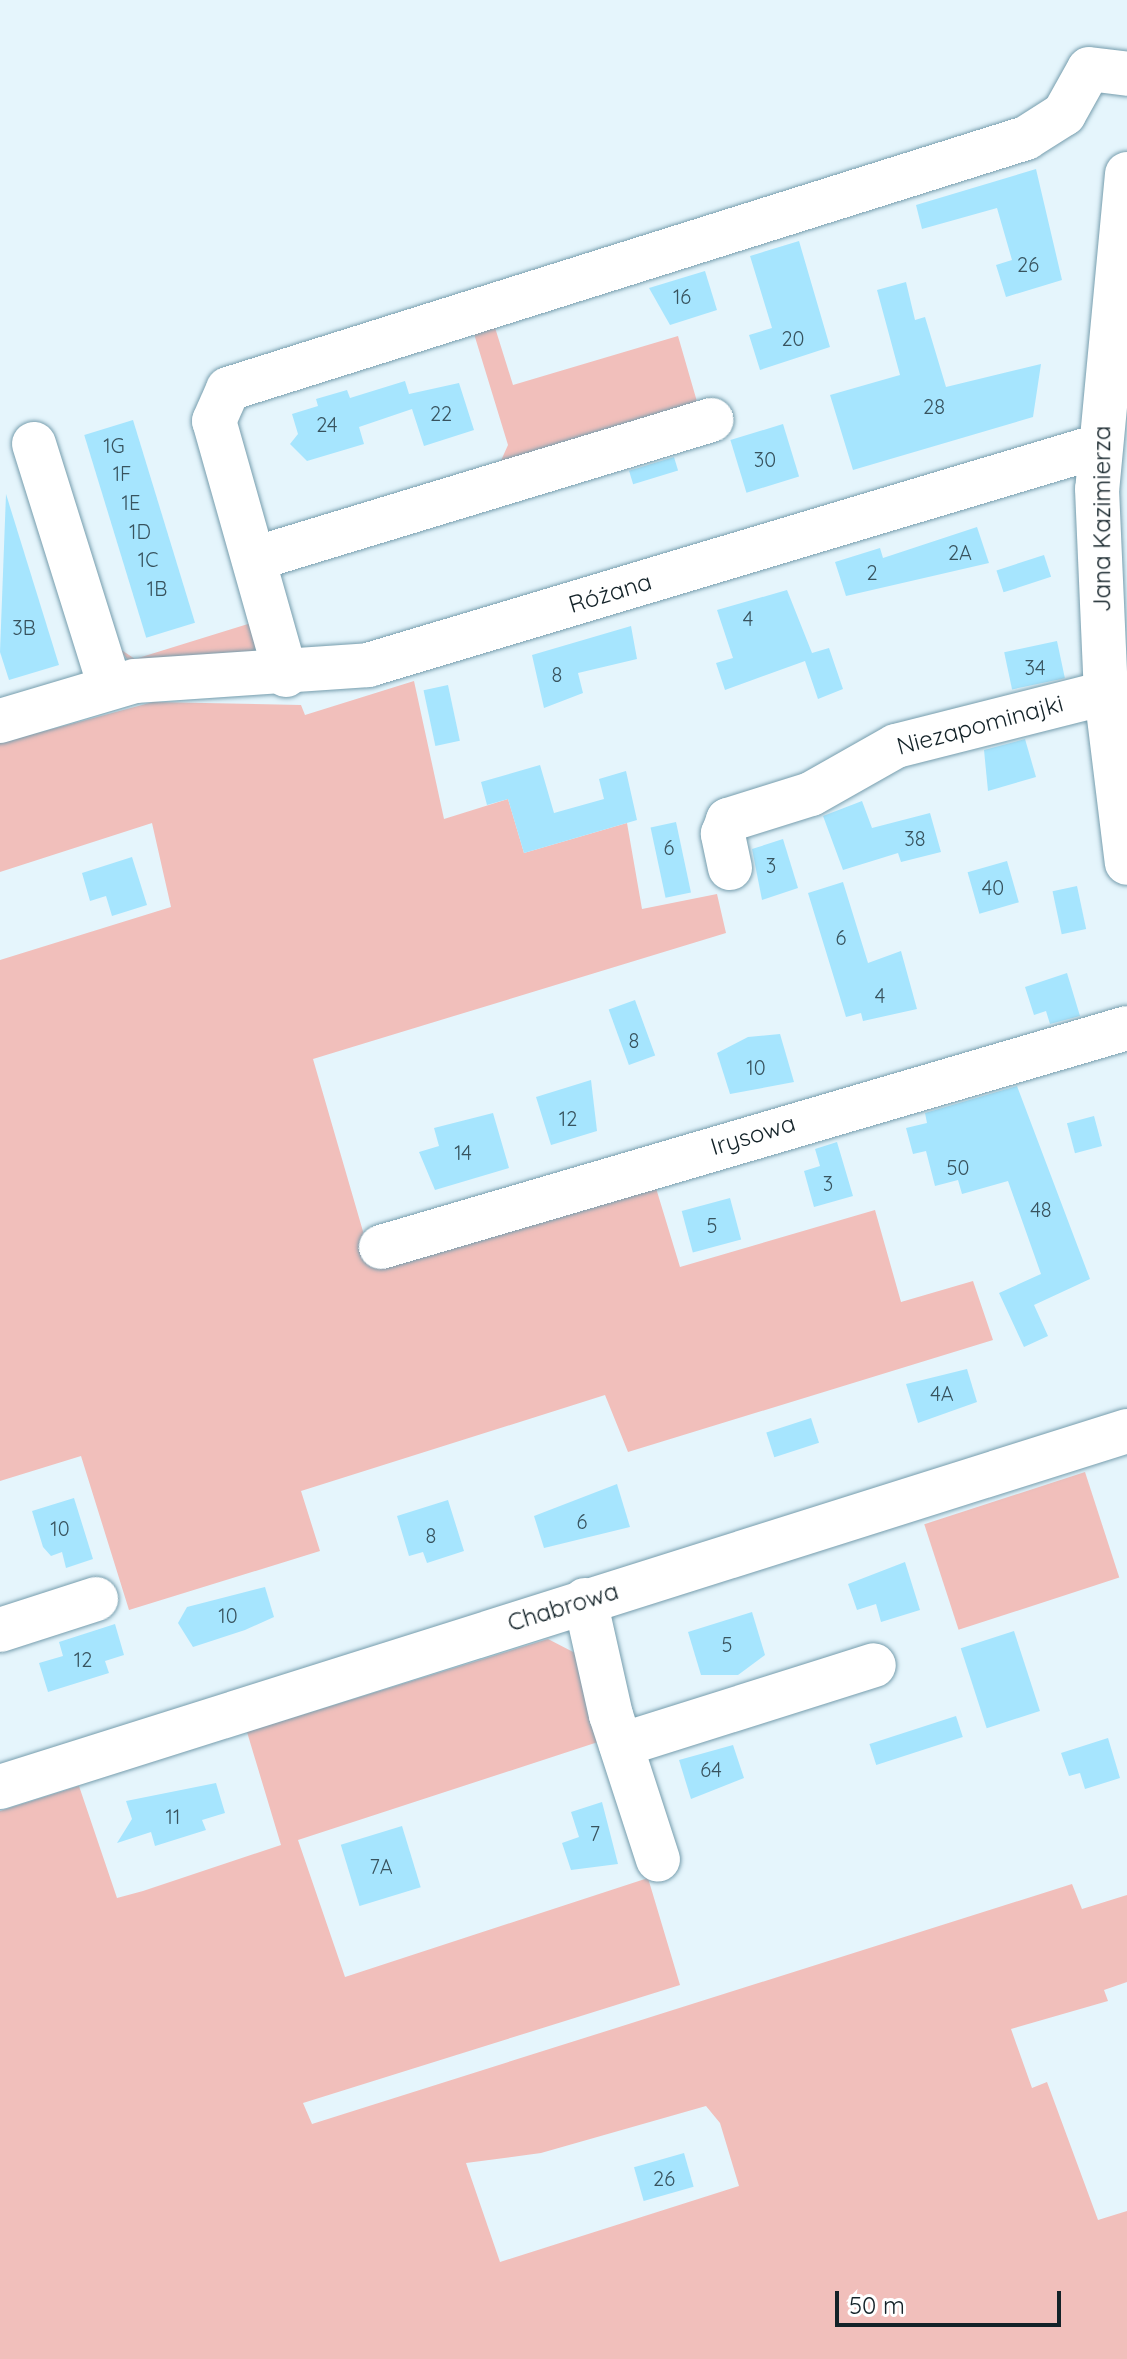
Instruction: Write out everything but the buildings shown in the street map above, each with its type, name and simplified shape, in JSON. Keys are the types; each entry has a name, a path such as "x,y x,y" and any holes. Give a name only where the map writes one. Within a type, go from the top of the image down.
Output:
{"street":[{"path":"286,675 257,558 214,421 237,384 1026,138 1064,114 1089,69 1127,74"},
{"name":"Jana Kazimierza","path":"1127,174 1099,446 1106,693 1127,863"},
{"path":"257,558 711,420"},
{"path":"34,444 110,686"},
{"name":"Różana","path":"0,721 110,686 286,675 410,653 1099,446"},
{"name":"Niezapominajki","path":"730,868 723,834 728,820 811,794 896,746 1106,693"},
{"name":"Irysowa","path":"381,1247 1127,1028"},
{"name":"Chabrowa","path":"0,1787 1127,1431"},
{"path":"0,1630 96,1599"},
{"path":"585,1600 621,1745 658,1860"},
{"path":"621,1745 874,1665"}],"shaded area":[{"path":"492,318 513,385 678,336 700,412 495,474 508,445 471,324"},
{"path":"261,620 267,653 132,665 117,647 135,659"},
{"path":"414,681 444,819 508,799 524,853 627,823 642,909 717,894 726,933 313,1059 371,1259 652,1175 680,1267 875,1210 901,1302 973,1281 993,1340 628,1452 605,1395 301,1491 320,1551 129,1610 81,1456 0,1481 0,960 171,907 152,823 0,872 0,743 153,702 301,705 305,715"},
{"path":"1085,1472 1119,1578 959,1630 924,1524"},
{"path":"548,1639 577,1654 598,1742 298,1840 345,1977 648,1878 680,1985 303,2103 312,2124 1072,1884 1082,1909 1127,1895 1127,1982 1104,1990 1108,2001 1011,2029 1032,2088 1047,2082 1098,2220 1127,2211 1127,2359 0,2359 0,1811 79,1786 117,1898 143,1891 281,1845 247,1732","holes":["706,2106 720,2123 739,2186 500,2262 466,2163 541,2153"]}]}
